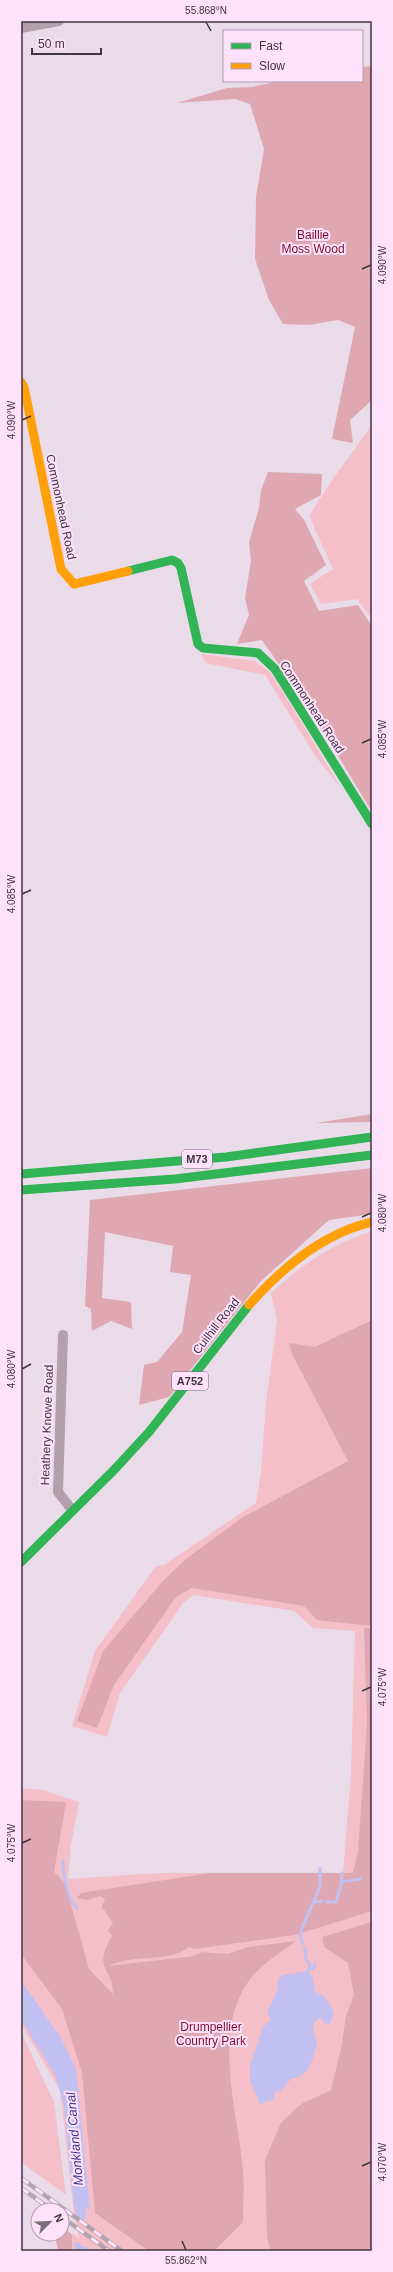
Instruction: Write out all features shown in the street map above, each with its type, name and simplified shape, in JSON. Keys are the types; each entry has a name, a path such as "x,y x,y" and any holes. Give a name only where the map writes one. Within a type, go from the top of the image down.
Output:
{"main road":[{"name":"Commonhead Road","path":"21,382 24,387 61,569 74,584 172,560 178,563 198,644 203,648 258,653 265,658 275,669 372,824"},
{"name":"M73","path":"21,1174 226,1157 372,1137"},
{"name":"M73","path":"21,1190 175,1179 372,1155"},
{"name":"Cuilhill Road","path":"21,1562 124,1459 166,1412 245,1308 275,1276 297,1258 322,1243 372,1222"}],"street":[{"path":"21,28 59,21"},
{"name":"Heathery Knowe Road","path":"63,1335 58,1492 72,1510"}],"green space":[{"name":"Baillie Moss Wood","path":"372,66 372,400 350,420 353,443 332,439 355,327 338,320 309,325 283,324 269,300 255,259 256,197 264,149 250,104 235,99 177,103 227,88 252,87 274,82 363,82 363,67"},
{"path":"372,425 372,619 357,599 321,604 310,584 333,569 309,516 332,480"},
{"path":"268,472 322,474 321,495 295,509 304,520 326,565 304,581 319,611 358,605 372,626 372,812 313,714 262,640 237,644 249,615 245,598 251,561 249,542 259,508 261,490"},
{"path":"201,654 255,661 271,673 341,788 316,757 265,675 206,663"},
{"path":"372,1114 372,1122 316,1123"},
{"path":"372,1168 372,1214 329,1220 261,1281 169,1397 139,1405 144,1365 157,1362 182,1332 191,1275 170,1272 173,1246 105,1232 102,1298 131,1302 132,1329 111,1321 92,1331 91,1309 85,1306 90,1200"},
{"name":"Drumpellier Country Park","path":"372,1231 372,2251 61,2251 60,2242 70,2242 70,2232 79,2238 74,2213 60,2090 21,2024 21,1788 43,1790 79,1802 71,1845 68,1879 159,1873 343,1873 351,1775 355,1631 313,1628 294,1611 194,1595 184,1602 120,1693 107,1737 72,1726 95,1651 156,1566 164,1565 256,1503 261,1472 266,1403 277,1320 271,1293 318,1256 357,1236"},
{"path":"372,1320 372,1626 317,1620 304,1606 192,1588 176,1597 114,1685 97,1728 77,1721 103,1651 163,1581 187,1558 243,1517 348,1461 292,1354 289,1343 315,1347"},
{"path":"364,1627 372,1629 372,1911 295,1935 194,1949 189,1947 171,1955 129,1960 118,1962 109,1966 194,1956 202,1952 228,1954 248,1947 296,1941 267,1962 248,1982 235,2010 231,2030 229,2052 230,2074 242,2161 244,2192 243,2222 214,2251 149,2251 95,2213 82,2073 62,2009 21,1954 21,1800 66,1802 54,1872 65,1883 89,1969 113,1994 110,1978 105,1968 104,1956 106,1947 112,1936 108,1931 113,1923 102,1907 105,1899 100,1896 87,1900 77,1898 81,1893 210,1873 353,1873 358,1851 367,1724"},
{"path":"372,1922 372,2251 271,2251 267,2238 265,2160 281,2123 301,2104 331,2090 341,2049 346,2016 354,1995 348,1963 324,1947 322,1937"},
{"path":"21,2032 54,2102 66,2195 21,2162"},
{"path":"70,2233 72,2235 72,2251 58,2251 56,2242 70,2242"}],"water":[{"path":"308,1971 313,1978 315,1991 326,1998 334,2013 330,2023 325,2024 320,2017 314,2023 313,2031 317,2042 314,2055 307,2070 303,2074 291,2079 280,2092 275,2091 273,2100 266,2101 260,2105 250,2080 250,2066 263,2027 271,2020 267,2013 278,1988 278,1979 284,1975"},
{"path":"21,1977 22,1982 61,2038 76,2069 90,2209 74,2206 64,2106 55,2075 21,2019"},
{"path":"74,2243 79,2243 83,2247 88,2247 89,2251 76,2251"}],"waterway":[{"path":"63,1861 68,1893 77,1908"},
{"path":"303,1926 320,1887 320,1868"},
{"path":"341,1884 342,1873"},
{"path":"341,1882 360,1879"},
{"path":"327,1902 336,1902 341,1886"},
{"path":"315,1902 322,1901"},
{"path":"302,1929 300,1935 303,1944"},
{"path":"305,1948 306,1959 310,1965 308,1971"},
{"path":"309,1969 313,1969 315,1965"},
{"name":"Monkland Canal","path":"79,2194 81,2216"}],"railway":[{"path":"21,2178 122,2251"},
{"path":"21,2188 41,2202"},
{"path":"70,2223 109,2251"}],"traffic: fast":[{"path":"128,571 172,560 178,563 181,568 198,644 203,648 258,653 275,669 372,824"},
{"path":"21,1174 226,1157 372,1137"},
{"path":"21,1190 175,1179 372,1155"},
{"path":"21,1562 114,1470 149,1432 249,1305"}],"traffic: slow":[{"path":"21,382 24,387 61,569 74,584 128,571"},
{"path":"249,1305 275,1278 304,1254 337,1235 354,1227 372,1222"}]}
